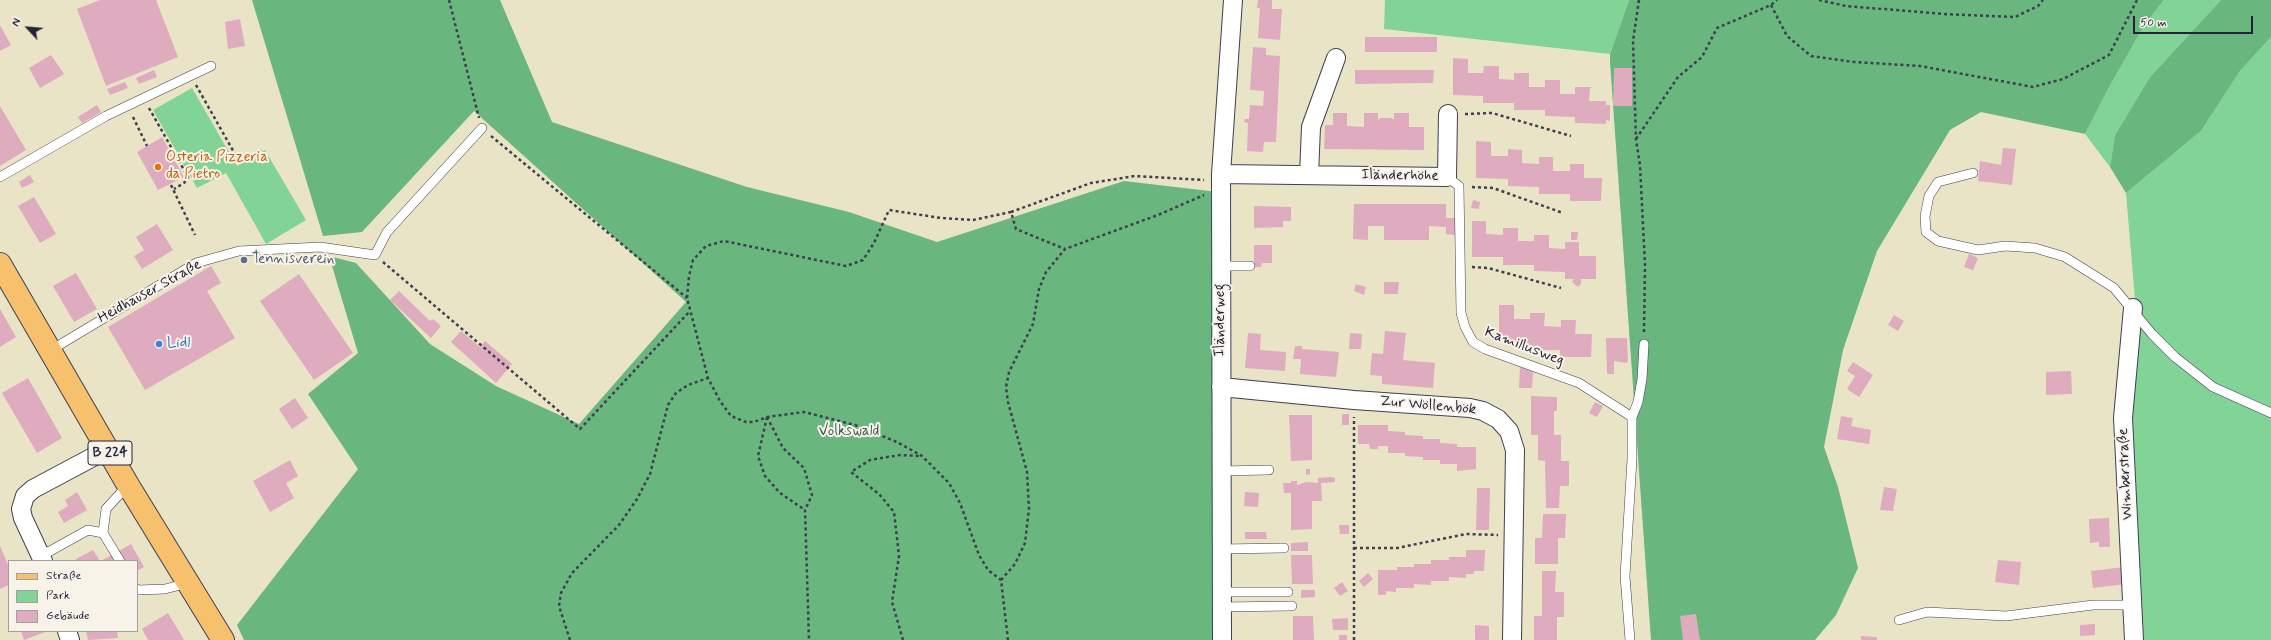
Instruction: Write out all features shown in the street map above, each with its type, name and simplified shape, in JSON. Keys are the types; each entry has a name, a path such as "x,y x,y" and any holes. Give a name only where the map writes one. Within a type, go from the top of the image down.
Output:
{"main road":[{"name":"B 224","path":"0,264 108,448 128,485 222,640"}],"street":[{"name":"Iländerweg","path":"1222,640 1220,471 1221,180 1233,0"},
{"path":"1309,175 1311,127 1336,58"},
{"name":"Iländerhöhe","path":"1221,180 1309,175 1453,181 1448,114"},
{"name":"Wimberstraße","path":"2133,308 2123,418 2134,640"},
{"name":"Zur Wöllenbök","path":"1221,387 1354,400 1470,408 1483,411 1498,419 1509,431 1515,450 1512,640"},
{"path":"42,558 22,514 22,502 25,496 33,489 108,448"}],"lane":[{"path":"0,177 106,116 211,66"},
{"path":"375,256 387,232 482,128"},
{"path":"1973,173 1938,182 1929,196 1925,216 1926,232 1938,241 1978,250 2005,246 2035,248 2065,257 2114,288 2133,308 2152,334 2175,357 2213,387 2271,413"},
{"name":"Kamillusweg","path":"1453,181 1461,266 1461,314 1465,327 1473,342 1485,349 1579,383 1632,417"},
{"name":"Heidhauser Straße","path":"51,350 196,263 239,251 320,247 375,256"},
{"path":"1221,266 1250,266"},
{"path":"1630,640 1625,576 1632,459 1632,417 1638,402 1642,379 1644,344"},
{"path":"1220,471 1269,470"},
{"path":"119,560 103,533 106,509 117,495 128,485"},
{"path":"42,558 88,530 103,533"},
{"path":"1221,548 1284,548"},
{"path":"138,590 165,589 188,582"},
{"path":"1221,599 1288,592"},
{"path":"1221,599 1292,606"},
{"path":"1899,620 1927,612 2006,616 2093,605 2132,605"}],"path":[{"path":"449,0 482,128 687,298"},
{"path":"1639,0 1633,40 1636,140 1640,164 1645,265 1644,344"},
{"path":"1636,140 1678,77 1702,57 1717,28 1771,5 1778,0"},
{"path":"1819,0 1846,6 1944,14 2015,17 2038,6 2043,0"},
{"path":"1771,5 1787,36 1811,56 1854,62 1920,66 2033,87 2063,79 2109,55 2137,0"},
{"path":"191,76 240,163 261,150"},
{"path":"144,98 188,177 184,183 174,189"},
{"path":"1448,114 1492,113 1571,136"},
{"path":"134,118 147,146"},
{"path":"1008,640 1001,580 988,570 978,555 960,503 949,483 922,456 897,442 855,425 804,412 767,417 754,422 746,422 731,416 720,401 708,378 690,311 687,298 693,260 706,246 724,241 846,266 863,260 874,243 889,210 941,218 973,220 1011,212 1091,183 1135,176 1221,180"},
{"path":"1001,580 1015,564 1025,543 1029,510 1027,472 1008,402 1006,387 1009,372 1033,324 1039,289 1046,272 1065,249 1158,215 1221,180"},
{"name":"Iländerhöhe","path":"1453,181 1493,188 1563,213"},
{"path":"171,185 196,235"},
{"path":"1011,212 1016,229 1065,249"},
{"path":"375,256 580,429 690,311"},
{"path":"1461,266 1488,268 1561,288"},
{"path":"570,640 559,606 561,593 572,573 619,525 637,499 650,474 668,405 676,393 688,385 708,378"},
{"path":"1354,400 1354,640"},
{"path":"767,417 783,448 804,468 812,495 805,510 809,640"},
{"path":"767,417 758,456 764,476 780,493 805,510"},
{"path":"903,640 892,602 899,556 894,512 879,494 851,472 870,460 900,455 922,456"},
{"path":"1354,548 1397,548 1466,534 1513,535"}],"green space":[{"name":"Volkswald","path":"252,0 500,0 552,122 747,187 849,212 937,242 1124,181 1218,192 1220,640 244,640 237,625 358,469 308,394 358,353 329,256 356,263 430,344 496,386 579,424 686,302 474,111 362,232 323,236"},
{"path":"1385,0 1629,0 1610,54 1384,29"},
{"path":"1629,0 2164,0 2145,24 2107,91 2085,134 1981,112 1950,130 1877,251 1843,350 1824,447 1838,487 1858,568 1836,615 1815,640 1651,640 1610,62 1610,54"},
{"path":"2164,0 2221,0 2150,77 2115,135 2110,167 2085,134 2107,91 2145,24"},
{"path":"2221,0 2271,0 2271,37 2240,71 2201,131 2126,193 2110,167 2115,135 2150,77"},
{"path":"2271,37 2271,640 2139,640 2130,421 2135,300 2126,193 2201,131 2240,71"},
{"path":"192,88 237,166 265,150 306,220 266,244 226,173 197,188 153,110"}],"building":[{"path":"100,0 156,0 178,57 106,86 77,9"},
{"path":"1258,0 1272,0 1272,9 1282,9 1280,40 1258,38 1260,8 1257,8"},
{"path":"240,19 245,46 228,49 225,22"},
{"path":"0,25 11,45 0,51"},
{"path":"1365,37 1437,37 1437,52 1365,52"},
{"path":"1253,47 1266,48 1266,55 1280,56 1276,142 1264,142 1263,152 1247,151 1248,123 1244,122 1245,119 1249,119 1250,105 1263,106 1264,91 1250,90"},
{"path":"51,55 64,74 40,88 29,68"},
{"path":"1453,58 1468,59 1468,73 1483,73 1484,66 1499,66 1499,79 1514,80 1514,73 1529,73 1529,87 1545,87 1545,80 1560,80 1560,94 1575,94 1575,87 1592,87 1590,88 1589,101 1606,101 1606,105 1610,105 1610,121 1606,120 1606,124 1575,123 1575,117 1545,116 1545,110 1514,110 1514,103 1483,103 1483,96 1453,95"},
{"path":"1614,68 1632,68 1632,106 1613,106"},
{"path":"154,70 157,77 139,84 136,78"},
{"path":"1355,70 1434,70 1433,83 1355,84"},
{"path":"125,82 128,88 110,95 107,89"},
{"path":"97,105 101,112 82,123 78,117"},
{"path":"0,106 26,150 0,166"},
{"path":"1333,113 1347,113 1347,126 1364,127 1364,113 1378,113 1378,121 1380,118 1392,118 1394,120 1394,113 1409,113 1409,127 1424,127 1424,150 1324,149 1325,125 1333,125"},
{"path":"162,137 184,177 158,190 137,152"},
{"path":"1476,141 1491,142 1491,156 1508,156 1508,149 1522,150 1522,163 1539,164 1539,157 1553,157 1553,171 1570,171 1570,164 1584,164 1584,178 1602,178 1601,201 1570,201 1570,194 1539,194 1539,187 1508,186 1508,179 1476,178"},
{"path":"2003,148 2016,149 2012,185 1978,181 1980,161 2001,165"},
{"path":"30,175 34,182 22,188 19,182"},
{"path":"34,197 56,234 40,243 18,206"},
{"path":"1473,200 1480,202 1479,209 1471,208"},
{"path":"1354,204 1446,204 1446,218 1455,218 1455,235 1446,234 1446,227 1429,226 1429,240 1384,240 1384,226 1368,226 1368,240 1353,239"},
{"path":"1254,206 1291,207 1291,221 1283,221 1283,227 1254,228"},
{"path":"1472,221 1486,221 1486,234 1503,235 1503,228 1518,228 1518,241 1534,241 1534,235 1549,235 1549,248 1565,249 1565,242 1579,242 1579,256 1596,256 1596,279 1581,279 1581,284 1578,287 1572,282 1574,279 1565,279 1565,272 1534,271 1534,265 1503,265 1503,257 1472,257"},
{"path":"157,224 173,250 142,269 134,256 144,250 136,237"},
{"path":"1571,232 1578,232 1577,240 1571,240"},
{"path":"1254,245 1272,245 1272,263 1262,263 1261,267 1254,267"},
{"path":"1969,254 1978,258 1973,270 1964,267"},
{"name":"Lidl","path":"211,266 221,283 207,291 235,338 145,390 108,327"},
{"path":"76,273 97,309 74,322 53,286"},
{"path":"299,274 353,353 314,380 260,301"},
{"path":"1384,282 1399,282 1398,294 1384,294"},
{"path":"1356,284 1366,287 1364,295 1354,291"},
{"path":"399,291 430,321 433,319 441,326 431,338 390,300"},
{"path":"1499,305 1514,305 1514,319 1530,319 1530,313 1545,313 1544,326 1561,327 1561,320 1576,320 1575,334 1592,334 1591,357 1560,357 1560,350 1529,350 1529,343 1499,342"},
{"path":"0,309 16,337 0,347"},
{"path":"1894,315 1904,321 1898,331 1888,325"},
{"path":"461,331 480,347 485,341 512,364 496,383 451,342"},
{"path":"1385,331 1406,333 1403,360 1435,363 1433,388 1382,384 1382,376 1370,375 1372,353 1383,354"},
{"path":"1248,333 1261,334 1260,350 1286,352 1285,371 1245,368"},
{"path":"1350,333 1362,334 1361,349 1349,349"},
{"path":"1606,338 1627,338 1628,361 1626,363 1614,361 1614,374 1607,374"},
{"path":"1295,346 1302,346 1302,349 1339,352 1336,377 1300,374 1301,359 1293,359"},
{"path":"1853,362 1873,375 1859,397 1847,389 1855,376 1847,371"},
{"path":"1520,367 1533,372 1532,388 1519,388"},
{"path":"2071,371 2072,394 2046,395 2046,372"},
{"path":"28,378 62,438 37,453 2,393"},
{"path":"1531,396 1557,397 1557,411 1554,411 1554,435 1561,435 1561,461 1569,461 1569,486 1560,486 1559,508 1546,508 1545,461 1538,460 1538,435 1531,435"},
{"path":"295,398 308,418 292,429 279,409"},
{"path":"1595,402 1603,406 1597,417 1589,413"},
{"path":"1342,414 1349,414 1349,425 1342,425"},
{"path":"1289,415 1312,415 1312,460 1291,461"},
{"path":"1841,416 1853,418 1851,426 1871,430 1869,444 1837,439"},
{"path":"1358,425 1388,425 1388,431 1405,432 1405,435 1423,436 1423,439 1440,439 1440,443 1457,444 1457,447 1476,447 1476,469 1457,471 1457,464 1440,464 1440,460 1423,460 1423,457 1405,456 1405,453 1388,453 1388,446 1378,446 1378,449 1370,449 1369,444 1358,444"},
{"path":"290,460 298,476 286,483 294,498 270,512 253,481"},
{"path":"1306,469 1310,469 1310,474 1306,475"},
{"path":"1318,478 1335,478 1335,482 1321,483 1322,501 1312,501 1312,529 1291,530 1291,493 1284,493 1283,483 1297,481 1297,485 1306,482 1318,483"},
{"path":"1884,487 1897,489 1893,511 1880,510"},
{"path":"1477,488 1490,488 1489,530 1476,530"},
{"path":"77,492 87,510 64,523 58,512 68,506 65,500"},
{"path":"1245,492 1259,493 1258,507 1244,506"},
{"path":"1543,514 1566,514 1565,538 1558,538 1558,564 1535,564 1535,538 1542,538"},
{"path":"2109,518 2110,547 2099,547 2099,542 2090,543 2089,519"},
{"path":"1339,525 1349,525 1349,534 1340,534"},
{"path":"1245,532 1266,532 1267,539 1245,539"},
{"path":"1308,542 1308,551 1291,551 1291,543"},
{"path":"131,544 144,567 138,570 138,560 103,560"},
{"path":"0,546 8,565 8,585 0,589"},
{"path":"93,550 99,560 76,560"},
{"path":"1466,550 1485,550 1484,571 1474,571 1474,574 1466,574 1466,578 1449,577 1449,581 1431,581 1431,585 1414,584 1414,588 1396,588 1396,592 1386,591 1386,595 1378,595 1378,570 1397,570 1397,567 1414,567 1414,564 1431,564 1431,560 1449,560 1449,557 1466,557"},
{"path":"1291,555 1312,555 1313,584 1292,584"},
{"path":"1998,560 2021,562 2019,585 1995,582"},
{"path":"2124,567 2126,584 2093,588 2091,571"},
{"path":"1542,571 1556,571 1555,592 1564,592 1564,617 1557,617 1557,640 1534,640 1534,616 1542,616"},
{"path":"1368,573 1373,579 1364,587 1359,581"},
{"path":"1342,582 1348,591 1340,596 1334,588"},
{"path":"1301,590 1315,590 1315,597 1301,598"},
{"path":"168,613 184,640 148,640 142,629"},
{"path":"1696,614 1700,640 1683,640 1680,616"},
{"path":"1293,616 1313,616 1314,640 1293,640"},
{"path":"1348,618 1348,630 1333,630 1332,619"},
{"path":"2095,624 2095,635 2080,636 2080,625"},
{"path":"1475,625 1489,626 1489,640 1475,640"},
{"path":"21,632 45,632 24,640"},
{"path":"86,632 117,632 118,638 88,640"},
{"path":"1339,635 1347,635 1347,640 1339,640"},
{"path":"1861,636 1877,637 1877,640 1861,640"}],"place":[{"name":"Osteria Pizzeria da Pietro","path":"158,167"},
{"name":"Tennisverein","path":"244,260"},
{"name":"Lidl","path":"159,344"}]}
